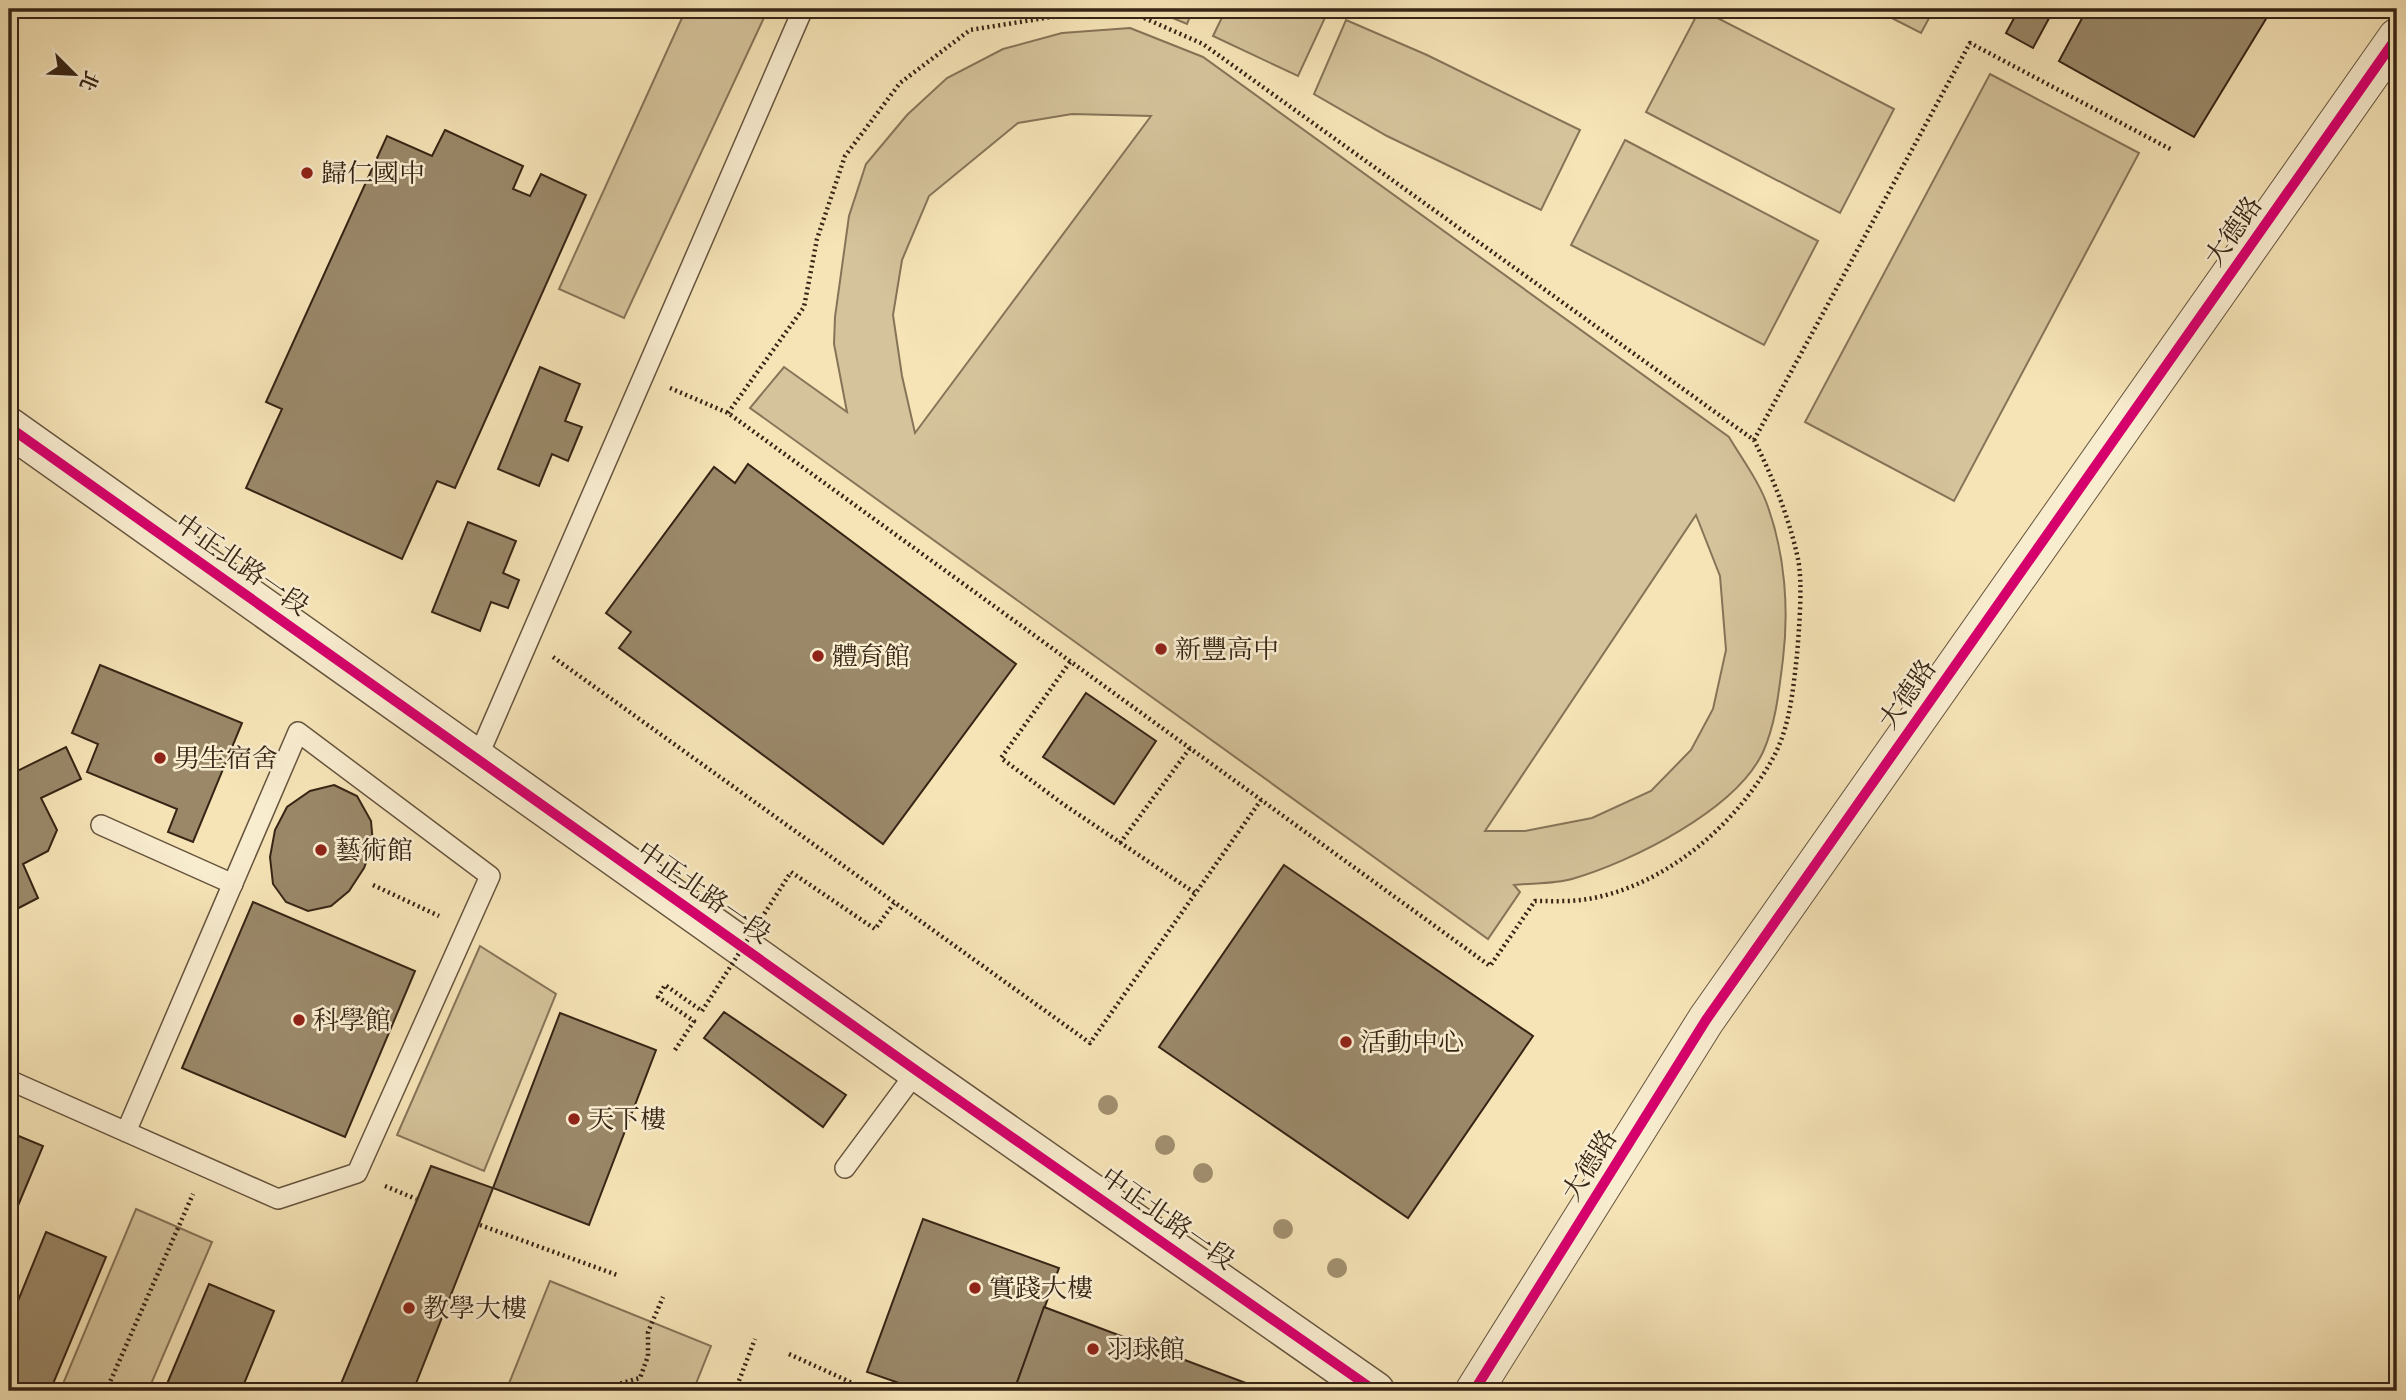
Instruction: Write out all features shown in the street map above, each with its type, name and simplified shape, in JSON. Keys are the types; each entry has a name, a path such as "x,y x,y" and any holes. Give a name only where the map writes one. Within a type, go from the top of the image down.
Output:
{"street":[{"name":"大德路","path":"1474,1391 1706,1020 2397,37"},
{"name":"中正北路一段","path":"9,427 917,1071 1376,1391"}],"lane":[{"path":"477,759 803,9"},
{"path":"9,1080 126,1132 205,1167 278,1199 356,1173 489,876 298,732 126,1132"},
{"path":"101,825 233,884"},
{"path":"845,1168 917,1071"}],"path":[{"path":"1032,9 1052,17"},
{"path":"644,376 728,413 1490,966 1535,901 1588,899 1647,880 1697,849 1744,801 1773,757 1792,704 1799,631 1799,562 1779,490 1755,440 1203,44 1126,10 1052,17 970,30 900,83 845,156 817,239 804,307 728,413"},
{"path":"1755,440 1970,43 2172,150"},
{"path":"529,640 1090,1043 1261,800"},
{"path":"1070,662 1001,758 1195,893"},
{"path":"1120,843 1190,748"},
{"path":"675,1050 694,1021 658,997 665,985 702,1011 791,872 875,929 894,903"},
{"path":"373,885 466,928"},
{"path":"106,1391 205,1167"},
{"path":"480,1225 617,1275"},
{"path":"594,1391 640,1378 648,1356 649,1332 663,1297"},
{"path":"734,1391 755,1339"},
{"path":"789,1354 870,1391"}],"shaded area":[{"path":"686,9 768,9 624,318 559,289"},
{"path":"1151,9 1193,9 1187,24"},
{"path":"1226,9 1329,9 1298,76 1213,36"},
{"path":"1700,9 1894,109 1840,213 1646,112"},
{"path":"1874,9 1934,9 1921,33"},
{"path":"1346,20 1427,55 1580,130 1541,210 1387,136 1314,94"},
{"path":"1130,28 1203,57 1729,437 1760,489 1774,525 1782,563 1786,621 1778,694 1767,741 1749,773 1730,794 1680,831 1623,860 1565,881 1514,885 1520,892 1488,939 750,408 784,367 847,412 834,344 835,317 849,216 866,164 907,115 947,78 1003,49 1062,33","holes":["1072,114 1151,116 915,433 902,376 893,315 902,260 929,196 1018,123","1696,515 1720,576 1726,650 1713,709 1691,750 1651,791 1592,818 1525,831 1485,831"]},
{"path":"1990,74 2139,153 1954,501 1805,422"},
{"path":"1625,140 1818,241 1764,345 1571,245"},
{"path":"480,946 556,994 484,1171 397,1135"},
{"path":"136,1209 212,1242 148,1391 60,1391"},
{"path":"550,1281 711,1346 693,1391 506,1391"}],"building":[{"path":"2019,9 2054,9 2033,48 2006,33"},
{"path":"2087,9 2272,9 2194,137 2059,61"},
{"path":"445,130 523,166 513,189 530,196 541,174 586,195 455,488 437,481 402,559 246,488 282,409 266,402 387,136 432,156"},
{"path":"540,367 580,384 565,421 582,427 568,461 552,454 539,486 498,469"},
{"name":"體育館","path":"748,464 1016,664 883,844 619,648 631,632 606,613 714,467 735,483"},
{"path":"468,522 516,541 503,573 519,580 508,608 491,602 480,631 432,612"},
{"name":"男生宿舍","path":"100,665 242,723 193,842 168,832 177,809 87,772 98,744 72,733"},
{"path":"1086,693 1156,741 1114,804 1043,757"},
{"path":"66,747 81,779 41,798 57,830 48,851 23,864 38,898 9,913 9,775"},
{"name":"藝術館","path":"334,785 357,796 371,821 373,844 364,868 349,891 331,906 308,911 286,902 273,884 270,857 275,830 287,807 310,791"},
{"name":"活動中心","path":"1284,865 1533,1036 1408,1218 1159,1047"},
{"name":"科學館","path":"253,902 415,971 345,1137 182,1068"},
{"path":"724,1012 846,1095 823,1127 704,1038"},
{"name":"天下樓","path":"560,1013 656,1050 589,1225 493,1188"},
{"path":"9,1132 43,1146 9,1227"},
{"name":"教學大樓","path":"431,1166 493,1188 413,1391 338,1391"},
{"name":"實踐大樓","path":"923,1219 1059,1268 1014,1391 922,1391 867,1372"},
{"path":"46,1232 106,1257 50,1391 9,1391 9,1323"},
{"path":"209,1284 274,1311 241,1391 164,1391"},
{"name":"羽球館","path":"1044,1307 1267,1391 1014,1391"}],"cycle path":[{"path":"1474,1391 1706,1020 2397,37"},
{"path":"9,427 917,1071 1375,1391"}],"place":[{"name":"歸仁國中","path":"307,173"},
{"name":"新豐高中","path":"1161,649"},
{"name":"體育館","path":"818,656"},
{"name":"男生宿舍","path":"160,758"},
{"name":"藝術館","path":"321,850"},
{"name":"科學館","path":"299,1020"},
{"name":"活動中心","path":"1346,1042"},
{"name":"天下樓","path":"574,1119"},
{"name":"實踐大樓","path":"975,1288"},
{"name":"教學大樓","path":"409,1308"},
{"name":"羽球館","path":"1093,1349"}]}
